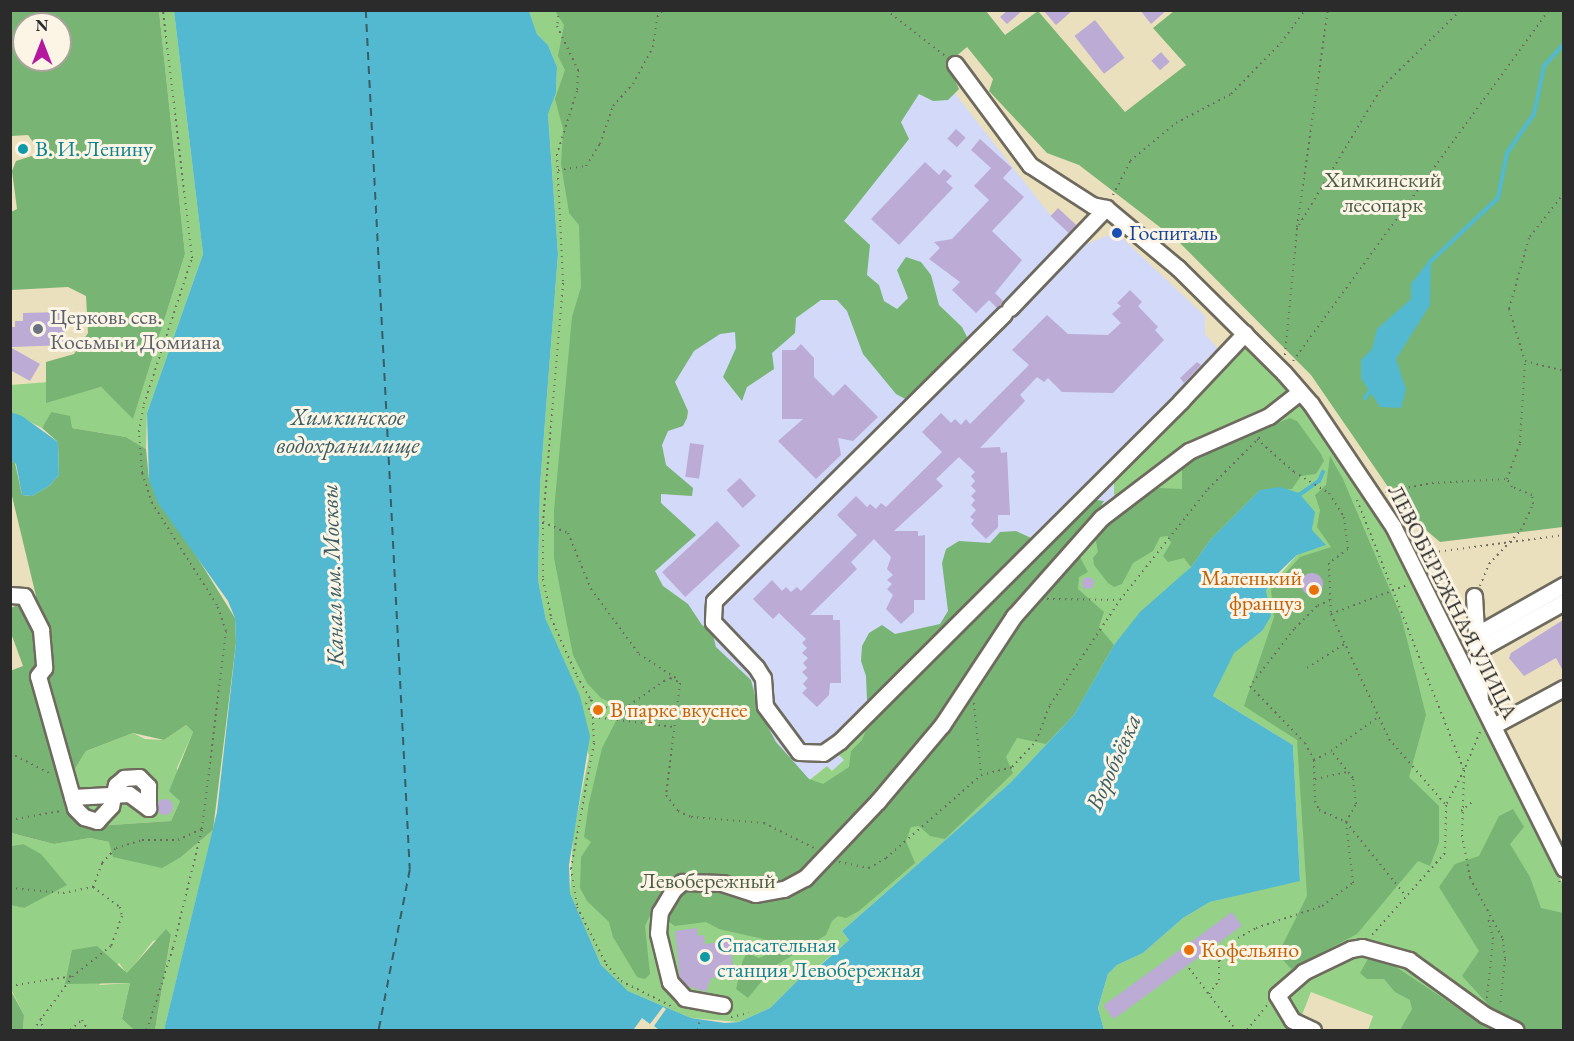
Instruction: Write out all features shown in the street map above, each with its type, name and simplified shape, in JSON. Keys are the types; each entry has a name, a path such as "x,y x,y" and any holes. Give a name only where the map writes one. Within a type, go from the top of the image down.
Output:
{"street":[{"name":"ЛЕВОБЕРЕЖНАЯ УЛИЦА","path":"955,64 1030,165 1099,207 1178,268 1245,333 1300,392 1374,497 1410,560 1563,870"},
{"path":"1099,207 1007,311 714,601 713,622 756,667 763,678 765,706 799,752 823,753 840,741 1181,401 1245,333"},
{"path":"723,1005 685,998 670,982 658,933 665,899 682,882 722,883 755,894 784,889 805,878 878,801 942,725 1029,599 1101,519 1189,451 1269,416 1300,392"},
{"path":"1480,641 1563,585"},
{"path":"10,595 24,596 40,630 44,668 38,676 72,796 84,817 97,821 111,806 112,793 72,796"},
{"path":"1474,596 1480,641 1480,702"},
{"path":"1480,641 1563,602"},
{"path":"1491,724 1563,688"},
{"path":"1313,1030 1292,1020 1277,995 1303,972 1351,949 1362,947 1409,960 1491,1018 1516,1030"}],"path":[{"path":"147,1030 172,948 202,828 226,631 218,605 152,503 146,490 140,453 144,404 192,258 163,10"},
{"path":"559,10 557,26 578,70 577,91 557,154 563,283 543,522 543,579 551,618 591,700 600,707 624,709 663,681 677,679"},
{"path":"558,170 586,166 600,144 613,106 633,84 653,47 657,17 663,10"},
{"path":"886,10 955,64"},
{"path":"1099,207 1130,161 1176,123 1231,94 1281,43 1305,10"},
{"path":"1284,373 1297,227 1328,10"},
{"path":"1297,227 1382,87 1461,10"},
{"path":"1284,373 1549,10"},
{"path":"1507,479 1520,443 1525,361 1509,309 1529,238 1563,193"},
{"path":"1525,361 1563,371"},
{"path":"543,522 568,533 591,589 639,654 677,679 681,690 666,795 678,811 691,817 764,823 812,845 824,856 869,868 886,858 981,775 1012,767 1036,741 1050,705 1120,600 1208,489 1265,430"},
{"path":"1257,439 1294,472 1329,493 1344,517 1348,549 1329,563 1331,614 1346,643 1377,718 1389,739 1446,805"},
{"path":"1390,490 1507,479"},
{"path":"1474,596 1489,564 1509,540 1521,530 1532,495 1512,487 1507,479"},
{"path":"1355,494 1464,770 1461,811 1470,878 1503,939 1505,959 1491,1018"},
{"path":"1410,560 1434,549 1563,535"},
{"path":"1331,614 1410,583"},
{"path":"1029,599 1120,600"},
{"path":"1331,600 1317,606 1288,636 1250,686 1295,729 1314,760 1319,810 1346,822 1406,896"},
{"path":"1307,668 1346,643"},
{"path":"969,684 976,710 981,775"},
{"path":"591,700 586,703 593,717 594,743 575,838 572,886 585,925 606,964"},
{"path":"593,717 675,727"},
{"path":"1314,760 1331,751 1377,718"},
{"path":"1362,947 1445,853 1446,805 1464,770 1476,738 1491,724"},
{"path":"1209,994 1219,980 1219,962 1238,938 1256,928 1322,906 1353,883 1346,822 1356,804 1353,778 1331,751"},
{"path":"10,753 72,796"},
{"path":"1315,778 1348,772"},
{"path":"10,820 72,796"},
{"path":"1461,811 1472,802"},
{"path":"93,887 102,863 116,848 142,840 178,840 202,828"},
{"path":"10,888 63,893 93,887 120,907 120,930 111,946 73,976 33,1030"},
{"path":"1488,915 1493,939 1491,1018"},
{"path":"1189,968 1236,1030"},
{"path":"10,986 73,976"},
{"path":"1247,1030 1277,995"},
{"path":"41,1018 43,1030"},
{"path":"70,1030 82,1020 88,1030"},
{"path":"687,1030 699,1030 700,1020"}],"shaded area":[{"path":"875,10 953,91 1051,216 1084,245 1116,232 1205,316 1205,334 1230,362 1114,483 1114,500 962,633 839,754 844,760 832,771 827,766 801,786 623,575 661,61"}],"green space":[{"path":"10,11 159,11 185,254 133,419 101,387 46,403 46,362 74,354 88,333 86,296 68,287 11,290 11,212 17,209 12,171 16,161 35,155 36,146 28,135 12,136"},
{"path":"159,11 174,11 203,254 147,413 146,449 126,437 72,428 51,412 42,428 11,412 10,385 49,382 47,402 101,387 133,418 185,254"},
{"name":"Левобережный","path":"529,11 689,11 623,575 802,786 827,766 832,771 844,760 838,754 1091,504 1107,505 1114,500 1114,483 1247,345 1306,407 1382,520 1563,885 1563,1030 1368,1030 1373,1016 1311,992 1296,1030 1104,1030 1098,1008 1108,974 1117,965 1143,953 1183,918 1210,902 1300,880 1293,745 1213,696 1234,652 1262,631 1266,591 1297,555 1312,530 1314,512 1299,493 1211,539 1191,567 1114,645 1074,715 1010,783 842,931 849,940 813,971 810,968 770,1008 739,1022 691,1018 628,991 614,979 601,965 570,893 573,836 589,756 546,620 538,580 540,486 558,254 548,113 556,93 557,67 548,45 537,34"},
{"name":"Химкинский лесопарк","path":"555,11 986,11 1005,35 1038,11 1125,112 1186,65 1153,28 1174,11 1563,11 1563,527 1440,542 1406,513 1311,375 1178,241 1079,165 1047,153 989,91 993,79 967,47 947,64 959,89 948,100 933,101 919,94 901,122 909,139 844,221 870,245 867,275 879,285 884,301 897,309 908,298 897,270 906,257 921,262 931,275 939,305 962,327 969,341 909,401 896,394 863,354 847,311 837,300 821,300 796,318 795,333 772,353 774,369 747,387 742,401 723,377 736,348 735,332 720,334 694,351 675,382 688,411 687,418 683,426 668,431 662,445 666,465 693,488 692,496 661,494 661,503 696,535 655,571 663,586 688,604 702,625 712,631 716,647 751,680 759,710 776,742 809,779 823,784 849,767 851,751 862,740 868,725 866,676 861,661 862,646 869,633 882,625 895,634 940,624 948,611 942,563 946,549 959,541 990,543 1000,532 1016,531 1044,544 1089,499 1104,501 1074,546 1088,572 1079,577 1078,589 1104,612 1099,627 1114,645 1074,715 1046,744 1017,738 1006,757 1013,773 945,839 930,836 919,826 911,827 906,841 915,863 859,911 846,918 838,916 832,921 826,935 773,967 748,998 736,989 743,960 747,953 759,958 771,953 770,946 763,939 719,929 706,922 675,926 664,919 674,887 662,890 645,926 650,974 645,979 637,977 613,937 609,922 587,901 580,888 581,857 591,842 584,837 589,803 602,748 616,721 618,706 601,698 587,683 573,655 554,558 554,510 572,317 581,287 579,225 569,213 561,164 563,129 555,99 565,70 558,56 564,25"},
{"path":"51,412 70,416 72,428 126,437 146,449 149,480 235,618 236,643 213,830 181,857 162,868 113,857 109,842 90,838 54,844 11,833 10,671 23,666 11,633 11,608 36,596 11,492 11,460 15,463 22,495 32,496 49,486 59,475 58,442 42,428","holes":["186,725 193,732 169,791 180,801 171,821 95,826 73,772 86,751 133,733 164,740"]},
{"path":"1290,418 1297,421 1321,454 1324,461 1316,474 1301,476 1292,489 1260,490 1211,539 1191,567 1184,558 1168,562 1163,556 1171,543 1168,536 1160,537 1153,551 1133,563 1122,584 1114,587 1108,583 1094,565 1093,558 1098,552 1095,537 1108,521 1158,488 1182,489 1182,465 1195,455"},
{"path":"1330,456 1343,479 1401,616 1426,715 1409,777 1439,806 1439,842 1430,866 1418,861 1357,934 1291,969 1278,954 1307,896 1297,740 1244,706 1274,617 1271,589 1300,557 1331,547 1317,527 1320,510 1315,495 1326,485"},
{"path":"186,725 193,732 177,768 180,801 171,821 95,826 73,772 86,751 133,733 145,739 164,740"},
{"path":"1513,809 1524,827 1510,844 1530,877 1541,908 1563,913 1563,1030 1524,1030 1497,1014 1462,976 1479,951 1439,887 1455,864 1479,856 1499,816"},
{"path":"213,830 164,1030 155,1030 171,936 153,941 127,974 119,963 99,985 130,983 122,1019 134,1030 23,1030 24,1015 11,989 11,905 24,908 23,844 11,846 11,833 54,844 90,838 181,857"},
{"path":"23,844 41,854 67,885 24,908 10,905 11,846"},
{"path":"166,929 171,935 155,1030 134,1030 122,1019 130,983 65,984 72,950 97,946 127,973"},
{"path":"1368,959 1393,965 1491,1030 1400,1030 1412,1009 1410,1000 1395,992 1384,979 1367,979 1360,973"},
{"path":"10,989 24,1015 23,1030 11,1030"}],"water":[{"name":"Химкинское водохранилище","path":"174,11 529,11 537,34 548,45 557,67 556,93 548,114 558,254 540,486 538,580 546,620 580,696 590,736 569,865 570,893 601,965 628,991 691,1018 725,1023 739,1022 770,1008 810,968 814,971 849,940 842,931 1010,783 1074,715 1114,645 1140,612 1191,567 1211,539 1260,490 1280,487 1299,493 1315,512 1312,530 1326,545 1297,555 1276,575 1266,591 1271,616 1262,631 1234,653 1213,696 1293,745 1300,881 1210,902 1183,918 1143,953 1117,965 1108,974 1098,1008 1104,1030 164,1030 217,812 236,643 235,618 228,601 158,503 149,480 147,413 203,254"},
{"path":"1431,258 1430,305 1396,359 1406,389 1401,408 1380,407 1361,378 1361,360 1372,349 1377,329 1411,299 1411,284"},
{"path":"11,412 22,416 58,442 59,475 49,486 32,496 22,495 16,464 11,460"}],"pier":[{"path":"663,1007 666,1009 654,1026 659,1030 634,1029 642,1018 650,1024"}],"building":[{"path":"1008,10 1023,10 1007,24 1000,17"},
{"path":"1043,10 1073,10 1056,25"},
{"path":"1140,10 1167,10 1151,24"},
{"path":"1095,20 1125,58 1104,74 1075,36"},
{"path":"1161,52 1170,62 1160,70 1151,61"},
{"path":"956,129 966,138 957,147 947,139"},
{"path":"980,139 1012,168 1003,178 1024,197 992,231 1022,260 995,293 1003,301 1001,305 997,308 989,300 976,313 952,290 960,282 929,259 940,248 934,242 952,239 989,200 974,186 991,168 971,150"},
{"path":"925,162 939,175 944,169 952,176 946,182 953,188 899,245 871,219"},
{"path":"1058,208 1076,225 1069,233 1050,216"},
{"path":"1130,290 1142,302 1138,306 1158,327 1155,330 1164,340 1113,393 1062,392 1048,378 1044,382 1037,377 1020,395 1025,401 980,448 1000,447 1001,453 1007,452 1010,515 998,515 998,527 986,539 971,524 974,520 970,517 976,510 971,505 975,500 971,496 976,491 971,486 975,481 971,476 975,472 959,457 936,479 943,486 894,531 918,531 918,536 925,535 925,600 914,600 914,612 901,624 886,609 893,595 887,589 892,584 887,580 893,575 887,569 891,557 874,539 851,562 857,569 810,615 833,615 833,620 840,620 841,683 830,683 829,695 817,707 802,693 807,688 803,684 808,678 802,672 807,668 803,663 808,658 802,653 807,648 802,643 806,639 779,613 773,619 753,599 772,580 782,591 786,587 791,592 797,587 801,591 857,535 837,515 856,496 867,507 870,504 876,509 881,503 886,507 942,452 922,432 941,413 951,423 955,419 961,425 966,419 970,424 1029,365 1012,350 1047,315 1068,334 1108,335 1121,323 1112,314 1121,306 1117,303"},
{"name":"Церковь ссв. Косьмы и Домиана","path":"63,312 65,345 12,347 11,327 15,327 15,321 23,321 23,313"},
{"path":"801,344 814,358 814,377 833,396 845,384 878,417 853,441 838,438 841,455 816,479 778,441 803,419 782,419 782,350 795,350"},
{"path":"10,347 40,364 30,381 10,370"},
{"path":"1197,362 1201,365 1184,383 1180,378"},
{"path":"690,443 704,445 699,479 685,477"},
{"path":"740,478 756,496 743,508 727,490"},
{"path":"717,521 740,546 685,597 662,572"},
{"path":"1312,573 1320,576 1323,584 1320,592 1312,595 1304,592 1301,584 1304,576"},
{"path":"1090,577 1094,583 1090,589 1086,589 1082,581"},
{"path":"1563,620 1563,671 1556,658 1524,676 1509,658 1511,653"},
{"path":"165,799 171,801 173,807 171,813 165,815 159,813 157,807 159,801"},
{"path":"1232,912 1242,926 1113,1019 1103,1005"},
{"name":"Спасательная станция Левобережная","path":"697,928 698,936 704,935 705,944 730,941 734,975 711,978 706,992 687,986 680,979 675,931"}],"waterway":[{"name":"Воробьёвка","path":"1430,262 1498,198 1507,153 1534,114 1544,66 1564,44"},
{"name":"Воробьёвка","path":"1365,398 1372,388"},
{"name":"Воробьёвка","path":"1296,497 1319,481 1323,472"}],"ferry route":[{"path":"366,10 410,870 379,1030"}],"place":[{"name":"В. И. Ленину","path":"23,149"},
{"name":"Госпиталь","path":"1117,233"},
{"name":"Церковь ссв. Косьмы и Домиана","path":"38,329"},
{"name":"Маленький француз","path":"1314,590"},
{"name":"В парке вкуснее","path":"598,710"},
{"name":"Кофельяно","path":"1189,950"},
{"name":"Спасательная станция Левобережная","path":"705,957"}],"water label":[{"name":"Канал им. Москвы","path":"332,575"}]}
